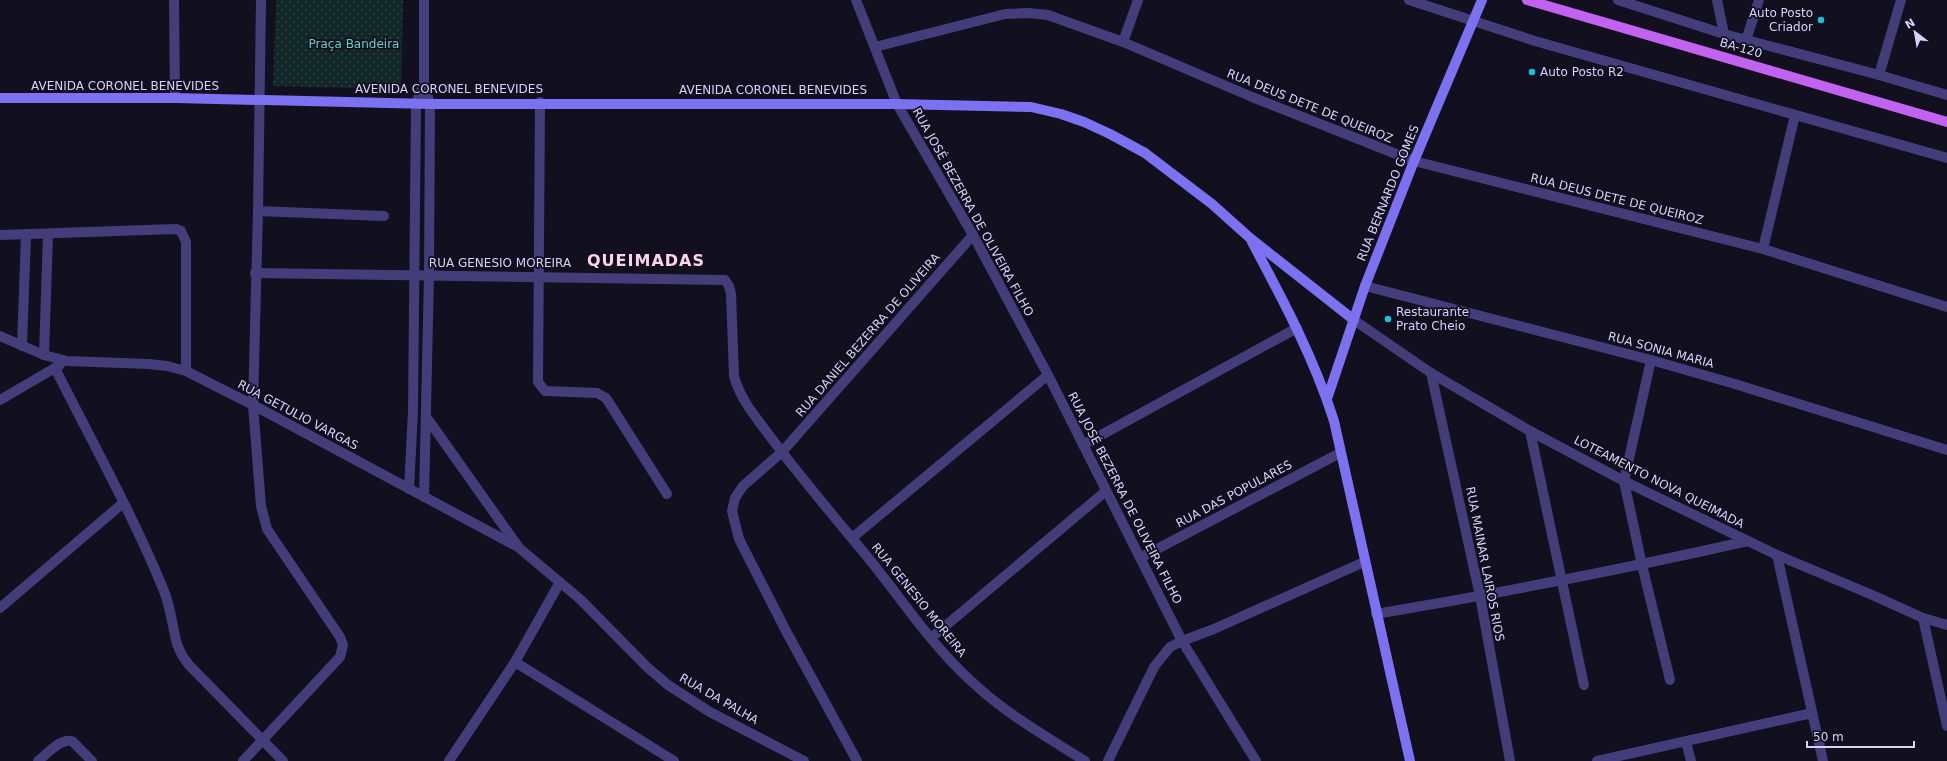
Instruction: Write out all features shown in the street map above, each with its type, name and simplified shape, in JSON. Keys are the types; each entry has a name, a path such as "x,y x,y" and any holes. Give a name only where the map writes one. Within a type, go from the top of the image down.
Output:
{"main road":[{"name":"RUA BERNARDO GOMES","path":"1327,399 1365,286 1414,161 1482,0"},
{"name":"BA-120","path":"1527,0 1947,122"},
{"name":"AVENIDA CORONEL BENEVIDES","path":"0,98 175,98 430,104 540,102 897,104"},
{"name":"RUA JOSÉ BEZERRA DE OLIVEIRA FILHO","path":"897,104 1032,107 1061,114 1084,122 1110,134 1145,153 1212,204 1250,238 1354,320"},
{"name":"RUA JOSÉ BEZERRA DE OLIVEIRA FILHO","path":"1250,238 1297,328 1327,399 1334,420 1364,562 1410,761"}],"street":[{"path":"174,0 175,98"},
{"path":"243,761 340,657 343,645 340,637 267,529 261,506 253,405 261,0"},
{"path":"424,0 424,84 430,104 430,276 424,498"},
{"path":"856,0 897,104"},
{"path":"1123,42 1138,0"},
{"path":"1408,0 1535,41 1947,158"},
{"path":"1618,0 1724,34 1879,75 1947,95"},
{"path":"1717,0 1724,34"},
{"path":"1746,40 1759,0"},
{"path":"1879,75 1901,0"},
{"name":"RUA DEUS DETE DE QUEIROZ","path":"875,47 1005,14 1028,13 1048,15 1123,42 1252,97 1414,161 1763,249 1947,307"},
{"path":"409,489 413,411 416,103 424,84"},
{"path":"540,102 538,382 545,391 597,393 606,398 667,494"},
{"name":"RUA JOSÉ BEZERRA DE OLIVEIRA FILHO","path":"897,104 973,235 1048,374 1182,640 1256,761"},
{"path":"1763,249 1795,115"},
{"path":"258,210 384,216"},
{"path":"0,235 181,231 186,242 186,371"},
{"path":"44,356 48,234"},
{"path":"22,346 26,235"},
{"name":"RUA DANIEL BEZERRA DE OLIVEIRA","path":"782,452 973,235"},
{"name":"RUA GENESIO MOREIRA","path":"255,273 415,276 539,276 725,280 729,286 731,294 734,376 737,386 743,399 782,452 931,638 968,678 989,698 1085,761"},
{"name":"RUA SONIA MARIA","path":"1365,286 1651,360 1735,384 1947,450"},
{"name":"LOTEAMENTO NOVA QUEIMADA","path":"1354,320 1431,373 1530,431 1624,481 1777,555 1923,618 1947,625"},
{"path":"1083,445 1297,328"},
{"name":"RUA GETULIO VARGAS","path":"0,336 44,356 67,361 149,364 167,366 186,371 253,405 424,498 518,547 560,582"},
{"path":"1651,360 1624,481 1642,565 1670,680"},
{"path":"0,400 67,361"},
{"path":"55,368 123,503 164,592 171,612 177,644 189,665 283,761"},
{"name":"RUA MAINAR LAIROS RIOS","path":"1431,373 1480,596 1510,761"},
{"path":"852,538 1048,374"},
{"path":"427,418 518,547"},
{"path":"1530,431 1584,685"},
{"path":"782,452 743,486 735,498 732,511 739,539 786,632 857,761"},
{"name":"RUA DAS POPULARES","path":"1140,558 1340,452"},
{"path":"931,638 1106,491"},
{"path":"0,608 123,503"},
{"path":"1376,614 1642,565 1748,541"},
{"path":"1777,555 1823,761"},
{"path":"1108,761 1154,667 1163,654 1182,640 1214,629 1364,562"},
{"path":"450,761 515,662 560,582"},
{"name":"RUA DA PALHA","path":"560,582 581,600 647,667 668,685 710,712 804,761"},
{"path":"1923,618 1947,726"},
{"path":"515,662 674,761"},
{"path":"1597,761 1812,713"},
{"path":"38,761 64,740 72,741 92,761"},
{"path":"1686,742 1691,761"}],"green space":[{"name":"Praça Bandeira","path":"276,0 403,0 401,89 273,86"}],"place":[{"name":"Auto Posto Criador","path":"1821,20"},
{"name":"Auto Posto R2","path":"1532,72"},
{"name":"Restaurante Prato Cheio","path":"1388,319"}],"district":[{"name":"QUEIMADAS","path":"646,260"}]}
